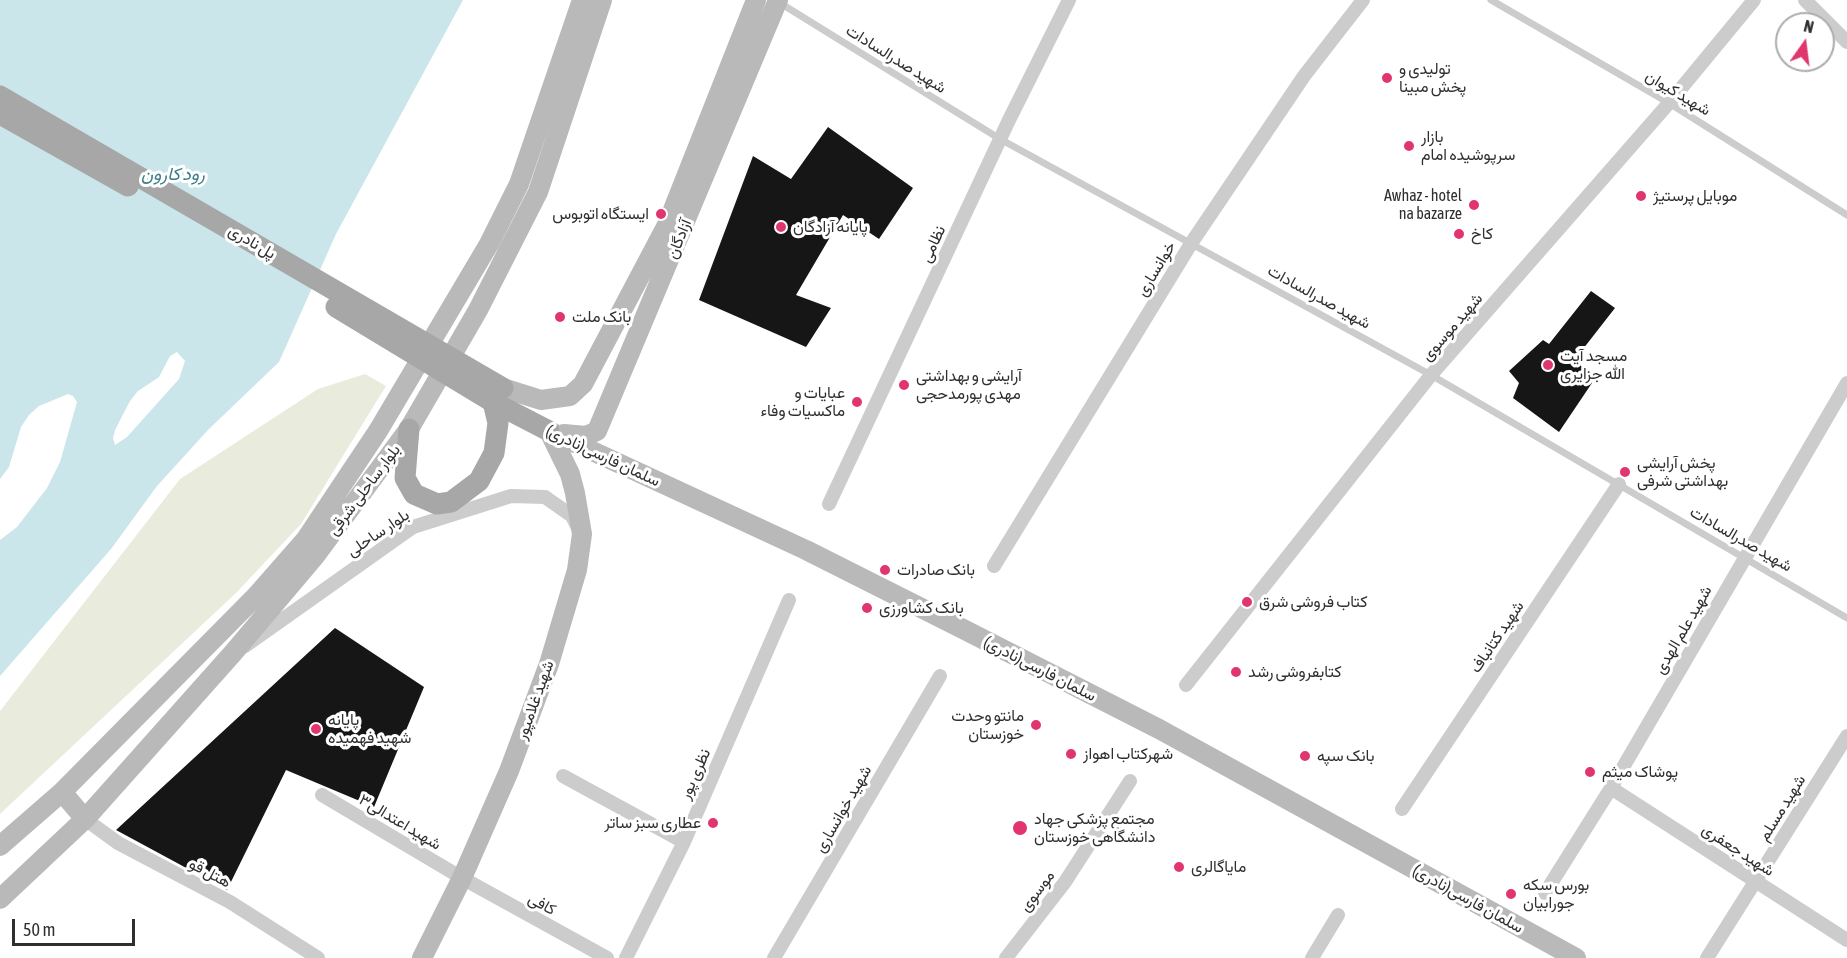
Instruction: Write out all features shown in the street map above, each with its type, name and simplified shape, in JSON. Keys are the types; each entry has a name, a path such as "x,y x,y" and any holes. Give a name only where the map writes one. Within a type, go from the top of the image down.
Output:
{"main road":[{"name":"بلوار ساحلی شرقی","path":"0,846 62,792 256,596 298,547 378,431 489,244 519,184 582,0"},
{"name":"بلوار ساحلی شرقی","path":"0,899 85,819 233,653 315,556 409,429 478,310 538,192 602,0"},
{"name":"آزادگان","path":"498,395 541,400 570,396 583,384 600,356 667,225 756,0"},
{"name":"آزادگان","path":"549,431 574,436 586,436 597,431 656,296 778,1"},
{"name":"پل نادری","path":"0,96 498,395"},
{"name":"پل نادری","path":"0,114 498,395"},
{"path":"409,429 405,478 414,494 437,504 452,502 479,481 494,453 498,423 498,395"},
{"name":"سلمان فارسی(نادری)","path":"498,395 549,431 806,550 1159,729 1576,958"},
{"name":"شهید غلامپور","path":"422,958 462,878 509,771 549,664 577,570 582,534 570,474 549,431"},
{"path":"62,792 85,819"}],"street":[{"name":"نظامی","path":"829,504 1000,139 1069,0"},
{"name":"خوانساری","path":"994,566 1192,242 1304,76 1362,0"},
{"name":"شهید موسوی","path":"1186,685 1431,375 1669,103 1754,0"},
{"path":"1805,0 1847,42"},
{"name":"شهید علم الهدی","path":"1545,893 1611,788 1847,382"},
{"name":"شهید کتانباف","path":"1402,809 1619,484"},
{"name":"بلوار ساحلی","path":"233,653 413,527 423,523 511,496 545,497 572,516 582,534"},
{"name":"نظری پور","path":"626,958 684,842 789,600"},
{"name":"شهید خوانساری","path":"774,958 940,676"},
{"name":"شهید مسلم","path":"1707,958 1847,736"},
{"path":"562,776 684,842"},
{"name":"موسوی","path":"1006,958 1065,882 1130,781"},
{"name":"شهید جعفری","path":"1611,788 1847,940"},
{"name":"شهید اعتدالی۳","path":"322,795 462,878"},
{"name":"هتل قو","path":"85,819 118,843 230,902 318,958"},
{"name":"کافی","path":"462,878 607,958"},
{"path":"1312,958 1338,915"}],"lane":[{"name":"شهید کیوان","path":"1491,0 1669,103 1847,215"},
{"name":"شهید صدرالسادات","path":"778,1 1000,139 1192,242 1431,375 1745,556 1847,618"}],"shaded area":[{"path":"365,374 386,386 301,524 236,593 0,814 0,711 180,479 318,389"}],"water":[{"name":"رود کارون","path":"0,0 463,0 336,234 279,362 208,430 157,486 111,549 0,676 0,540 17,527 47,488 60,462 77,402 73,396 68,394 39,406 29,415 21,427 9,467 0,479","holes":["177,352 185,361 179,379 127,437 115,445 113,438 115,430 130,401 138,391 159,377 170,356"]}],"building":[{"name":"پایانه آزادگان","path":"828,127 913,188 879,239 843,215 796,295 831,308 806,347 699,300 753,156 791,179"},
{"name":"مسجد آیت الله جزایری","path":"1591,291 1615,308 1576,358 1592,383 1559,432 1513,398 1519,383 1509,371 1543,340 1549,344"},
{"name":"پایانه شهید فهمیده","path":"335,628 424,687 374,807 286,770 227,890 116,830"}],"place":[{"name":"تولیدی و پخش مبینا","path":"1387,78"},
{"name":"بازار سرپوشیده امام","path":"1409,146"},
{"name":"موبایل پرستیژ","path":"1641,196"},
{"name":"Awhaz - hotel na bazarze","path":"1474,205"},
{"name":"ایستگاه اتوبوس","path":"661,214"},
{"name":"پایانه آزادگان","path":"781,227"},
{"name":"کاخ","path":"1459,234"},
{"name":"بانک ملت","path":"560,317"},
{"name":"مسجد آیت الله جزایری","path":"1548,365"},
{"name":"آرایشی و بهداشتی مهدی پورمدحجی","path":"904,385"},
{"name":"عبایات و ماکسیات وفاء","path":"857,402"},
{"name":"پخش آرایشی بهداشتی شرفی","path":"1625,472"},
{"name":"بانک صادرات","path":"885,570"},
{"name":"کتاب فروشی شرق","path":"1247,602"},
{"name":"بانک کشاورزی","path":"867,608"},
{"name":"کتابفروشی رشد","path":"1236,672"},
{"name":"مانتو وحدت خوزستان","path":"1036,725"},
{"name":"پایانه شهید فهمیده","path":"316,729"},
{"name":"شهرکتاب اهواز","path":"1071,754"},
{"name":"بانک سپه","path":"1305,756"},
{"name":"پوشاک میثم","path":"1590,772"},
{"name":"عطاری سبز ساتر","path":"713,823"},
{"name":"مجتمع پزشکی جهاد دانشگاهی خوزستان","path":"1020,828"},
{"name":"مایاگالری","path":"1179,867"},
{"name":"بورس سکه جورابیان","path":"1511,894"}]}
